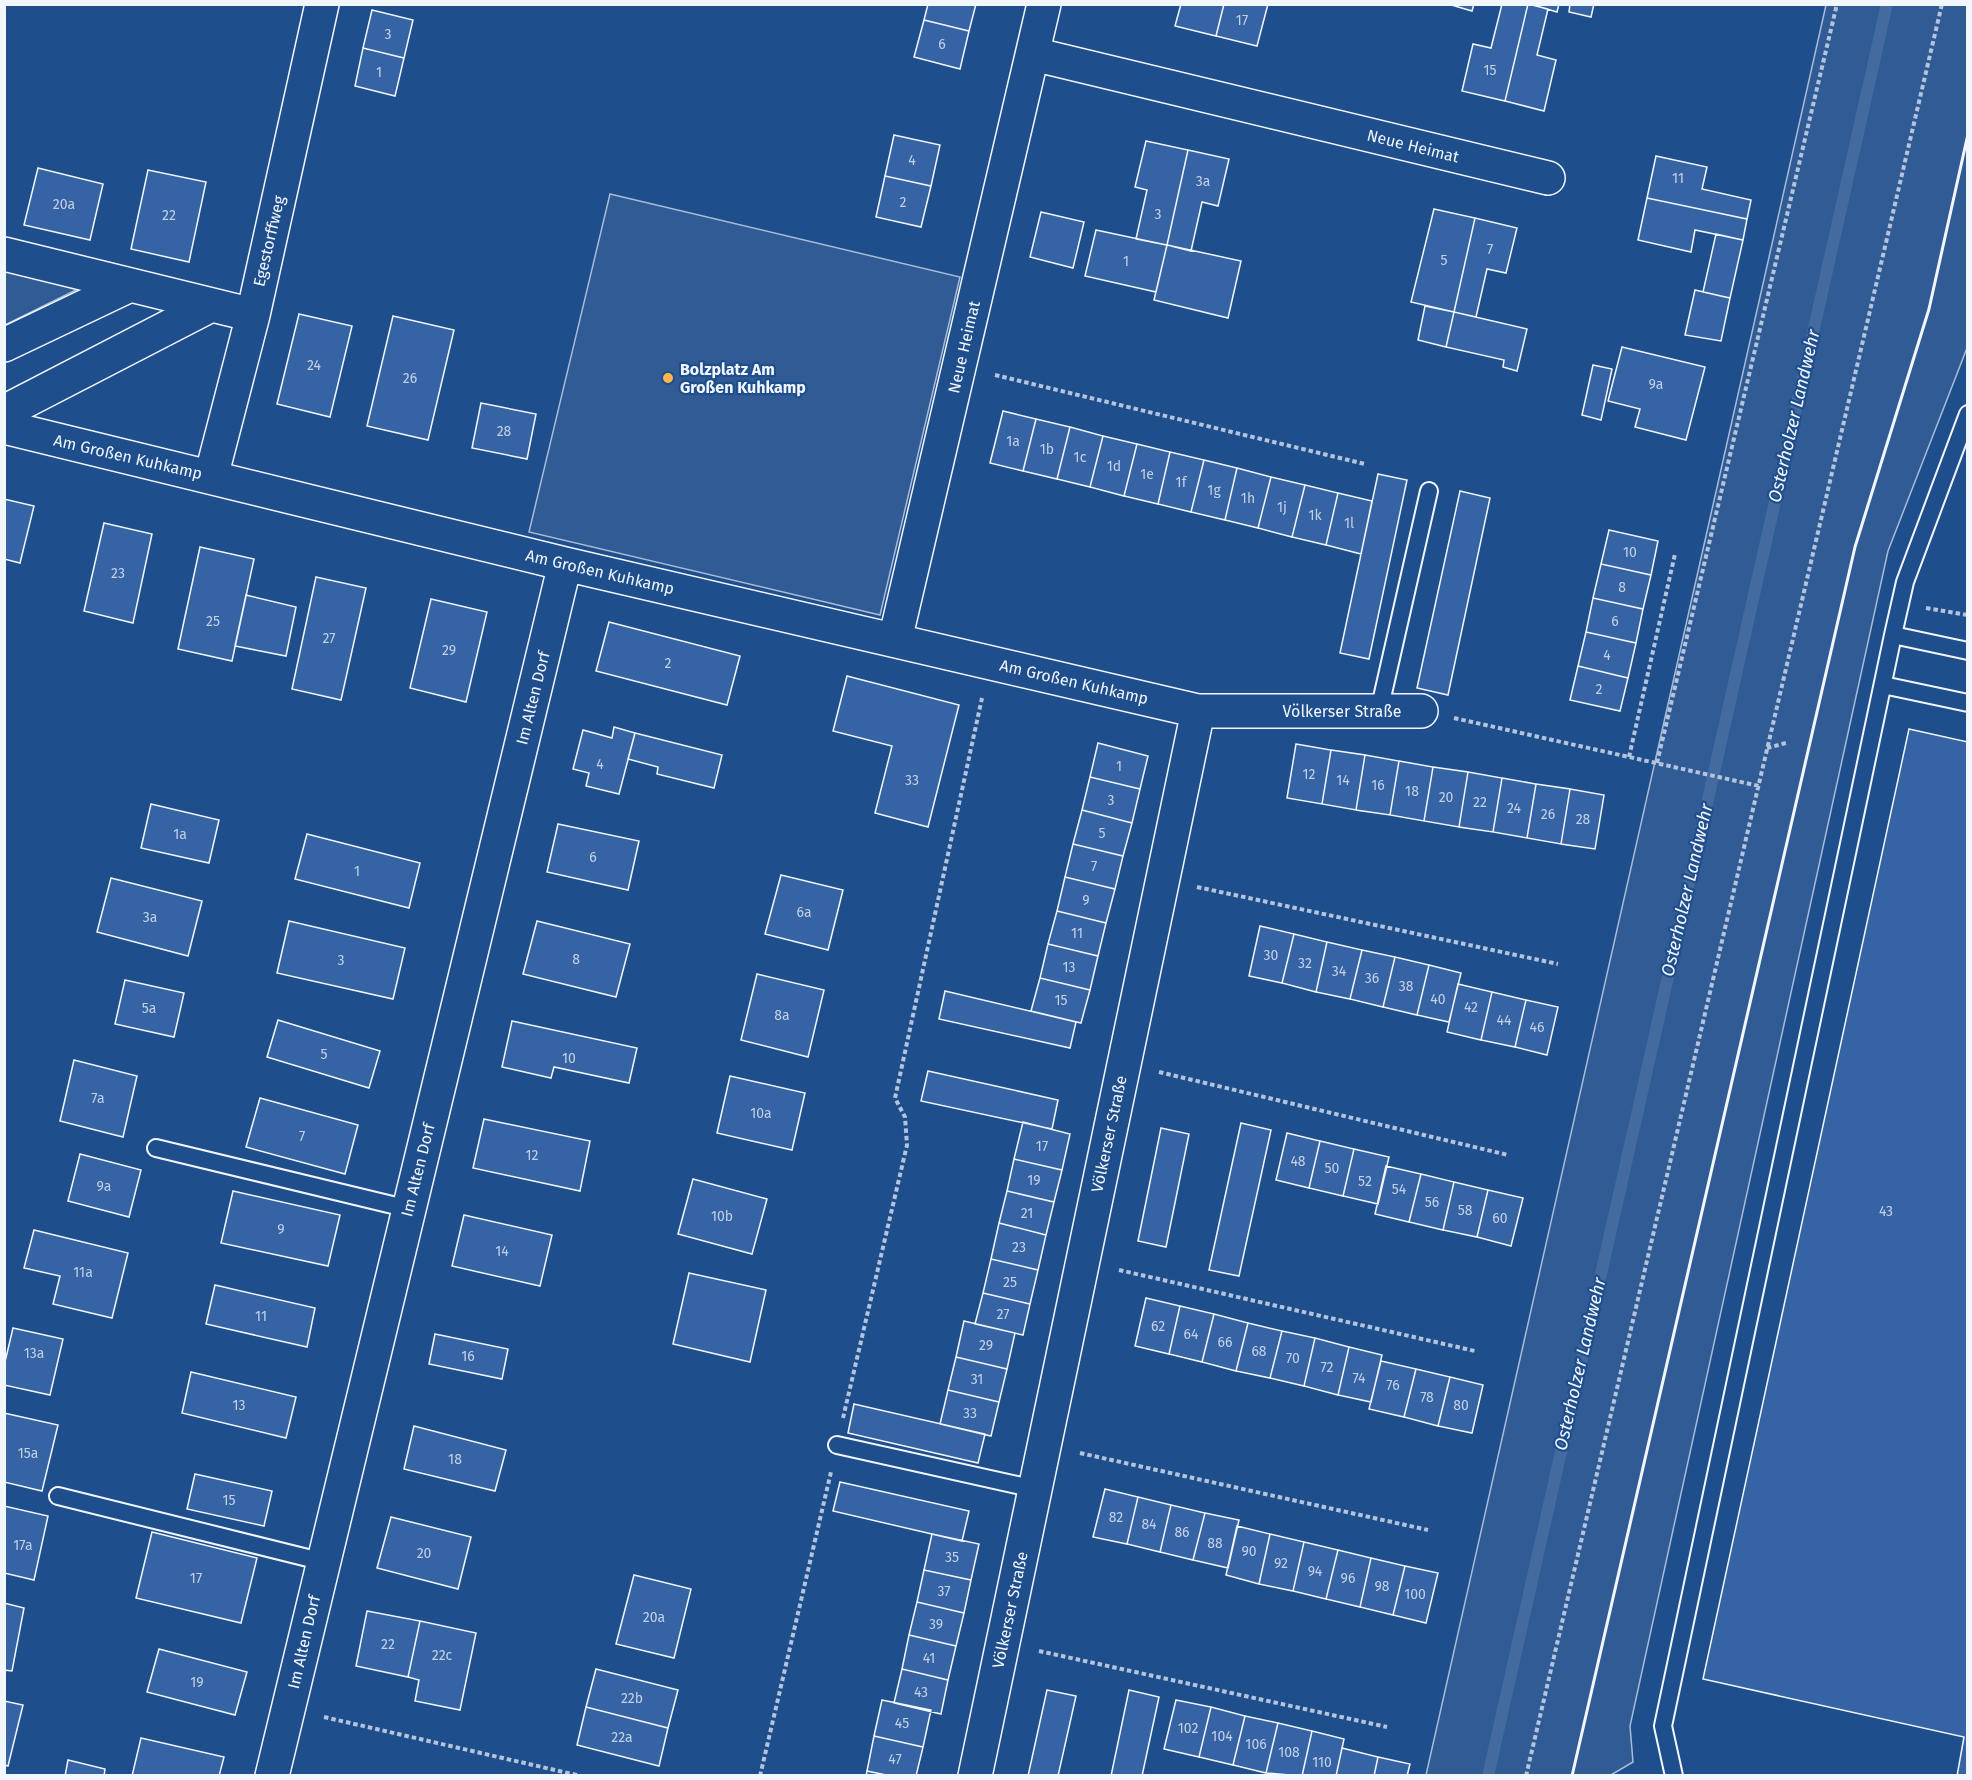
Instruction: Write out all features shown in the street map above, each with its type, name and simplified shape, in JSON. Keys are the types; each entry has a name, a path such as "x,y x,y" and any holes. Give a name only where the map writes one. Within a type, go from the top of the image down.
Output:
{"street":[{"name":"Egestorffweg","path":"211,477 253,315 322,4"},
{"name":"Neue Heimat","path":"895,640 1044,4"},
{"name":"Neue Heimat","path":"1033,54 1548,178"},
{"path":"4,254 253,315"},
{"path":"4,345 130,285"},
{"path":"4,412 211,305"},
{"name":"Am Großen Kuhkamp","path":"4,427 565,564 1198,711"},
{"name":"Im Alten Dorf","path":"272,1776 565,564"},
{"name":"Völkerser Straße","path":"975,1776 1198,711 1421,711"}],"lane":[{"path":"1674,1776 1664,1726 1893,635 1905,582 1968,414"},
{"path":"1379,711 1429,491"},
{"path":"1893,635 1968,651"},
{"path":"1883,685 1968,703"},
{"path":"156,1148 409,1209"},
{"path":"837,1444 1035,1489"},
{"path":"58,1496 324,1562"}],"path":[{"path":"1657,763 1837,4"},
{"path":"1526,1776 1942,4"},
{"path":"959,367 1365,464"},
{"path":"1629,757 1675,554"},
{"path":"760,1776 907,1145 905,1117 895,1098 990,662"},
{"path":"1421,711 1759,786"},
{"path":"1767,748 1786,743"},
{"path":"1162,880 1558,964"},
{"path":"1124,1064 1508,1155"},
{"path":"1082,1261 1475,1351"},
{"path":"1044,1444 1428,1530"},
{"path":"1002,1644 1387,1727"},
{"path":"288,1709 581,1776"}],"shaded area":[{"path":"1826,5 1967,5 1967,348 1888,551 1630,1726 1633,1762 1611,1775 1426,1775"},
{"path":"610,194 960,277 880,615 529,532"},
{"path":"5,270 80,288 5,325"}],"building":[{"path":"928,4 976,4 969,31 924,20"},
{"path":"1181,4 1224,4 1216,36 1175,26"},
{"path":"1224,4 1268,4 1257,46 1216,36"},
{"path":"1448,4 1474,4 1472,11"},
{"path":"1502,4 1528,4 1505,101 1462,91 1473,44 1491,48"},
{"path":"1528,4 1548,9 1537,55 1556,60 1544,111 1505,101"},
{"path":"1530,4 1559,4 1557,12"},
{"path":"1570,4 1594,4 1591,17 1569,12"},
{"path":"372,10 413,20 404,58 363,48"},
{"path":"924,20 969,31 960,69 914,57"},
{"path":"363,48 404,58 395,96 355,86"},
{"path":"894,135 940,145 931,186 885,176"},
{"path":"1146,141 1188,150 1167,245 1136,239 1147,190 1135,187"},
{"path":"1188,150 1229,159 1218,206 1202,202 1191,251 1167,245"},
{"path":"1656,156 1707,167 1702,189 1751,200 1747,219 1647,198"},
{"path":"38,168 103,184 90,240 24,225"},
{"path":"148,170 206,182 189,262 131,249"},
{"path":"885,176 931,186 921,227 876,217"},
{"path":"1647,198 1747,219 1743,240 1695,230 1691,252 1638,240"},
{"path":"1434,209 1475,218 1454,312 1411,302"},
{"path":"1041,212 1084,222 1073,268 1030,257"},
{"path":"1475,218 1517,228 1506,273 1487,269 1476,317 1454,312"},
{"path":"1096,230 1167,245 1156,292 1085,276"},
{"path":"1716,234 1743,240 1730,298 1703,292"},
{"path":"1167,245 1241,261 1228,318 1154,300"},
{"path":"1695,290 1730,298 1721,341 1685,335"},
{"path":"1425,306 1454,312 1446,347 1418,340"},
{"path":"1454,312 1527,329 1517,371 1503,367 1504,360 1446,347"},
{"path":"299,314 352,326 330,417 277,404"},
{"path":"393,316 454,330 428,440 367,426"},
{"path":"1622,347 1705,367 1686,440 1635,427 1640,409 1608,401"},
{"path":"1593,365 1612,369 1601,420 1582,415"},
{"path":"481,403 536,414 527,459 472,448"},
{"path":"1003,411 1036,419 1023,471 990,463"},
{"path":"1036,419 1070,427 1057,479 1023,471"},
{"path":"1070,427 1103,436 1090,487 1057,479"},
{"path":"1103,436 1137,444 1124,496 1090,487"},
{"path":"1137,444 1170,452 1158,504 1124,496"},
{"path":"1170,452 1204,460 1191,512 1158,504"},
{"path":"1204,460 1237,468 1225,520 1191,512"},
{"path":"1237,468 1271,477 1258,528 1225,520"},
{"path":"1378,474 1407,480 1369,659 1340,653"},
{"path":"1271,477 1305,485 1292,537 1258,528"},
{"path":"1305,485 1338,493 1326,545 1292,537"},
{"path":"1460,491 1490,498 1448,695 1417,688"},
{"path":"1338,493 1372,501 1361,554 1326,545"},
{"path":"4,499 34,506 20,563 4,559"},
{"path":"104,523 152,534 133,623 84,611"},
{"path":"1609,530 1658,541 1651,575 1601,564"},
{"path":"200,547 254,559 232,661 178,649"},
{"path":"1601,564 1651,575 1643,609 1593,598"},
{"path":"316,577 366,588 341,700 292,689"},
{"path":"246,595 296,607 286,656 235,646"},
{"path":"1593,598 1643,609 1636,643 1586,632"},
{"path":"431,599 487,612 466,702 410,688"},
{"path":"609,622 740,656 727,705 596,671"},
{"path":"1586,632 1636,643 1628,678 1578,666"},
{"path":"1578,666 1628,678 1620,711 1570,700"},
{"path":"847,676 959,705 928,827 875,813 892,746 833,731"},
{"path":"614,727 635,733 619,794 586,786 589,773 573,769 583,730 612,738"},
{"path":"1909,729 1968,742 1968,1776 1957,1776 1964,1737 1703,1679"},
{"path":"635,733 722,755 714,788 657,774 658,767 628,759"},
{"path":"1098,743 1148,756 1140,789 1090,777"},
{"path":"1296,744 1331,750 1322,804 1287,798"},
{"path":"1331,750 1365,755 1356,810 1322,804"},
{"path":"1365,755 1399,761 1390,815 1356,810"},
{"path":"1399,761 1433,767 1424,821 1390,815"},
{"path":"1433,767 1468,772 1459,827 1424,821"},
{"path":"1468,772 1502,778 1493,832 1459,827"},
{"path":"1090,777 1140,789 1132,823 1082,810"},
{"path":"1502,778 1536,784 1527,838 1493,832"},
{"path":"1536,784 1570,789 1561,844 1527,838"},
{"path":"1570,789 1604,795 1595,849 1561,844"},
{"path":"151,804 219,820 209,863 141,848"},
{"path":"1082,810 1132,823 1123,856 1073,844"},
{"path":"558,824 639,841 628,890 547,872"},
{"path":"307,834 420,863 409,908 295,879"},
{"path":"1073,844 1123,856 1115,889 1065,877"},
{"path":"781,875 843,890 828,950 765,934"},
{"path":"1065,877 1115,889 1106,923 1057,911"},
{"path":"111,878 202,901 188,956 97,932"},
{"path":"1057,911 1106,923 1098,956 1048,944"},
{"path":"289,921 405,948 393,999 277,973"},
{"path":"537,921 630,944 616,997 523,974"},
{"path":"1260,926 1294,934 1282,983 1249,976"},
{"path":"1294,934 1327,942 1316,992 1282,983"},
{"path":"1327,942 1362,950 1350,999 1316,992"},
{"path":"1048,944 1098,956 1090,990 1040,978"},
{"path":"1362,950 1395,957 1383,1007 1350,999"},
{"path":"1395,957 1429,965 1417,1015 1383,1007"},
{"path":"1429,965 1461,973 1449,1022 1417,1015"},
{"path":"757,974 824,990 808,1057 741,1040"},
{"path":"1040,978 1090,990 1081,1023 1031,1011"},
{"path":"125,980 184,993 174,1037 115,1024"},
{"path":"1458,984 1492,992 1481,1040 1447,1032"},
{"path":"945,991 1076,1022 1070,1048 939,1019"},
{"path":"1492,992 1526,1000 1515,1047 1481,1040"},
{"path":"1526,1000 1558,1007 1547,1055 1515,1047"},
{"path":"278,1020 380,1051 369,1088 267,1057"},
{"path":"512,1021 637,1048 629,1083 554,1067 551,1078 502,1067"},
{"path":"74,1060 137,1076 123,1137 60,1121"},
{"path":"928,1071 1058,1100 1052,1129 921,1101"},
{"path":"730,1076 805,1093 792,1150 717,1133"},
{"path":"260,1098 358,1125 345,1174 246,1147"},
{"path":"484,1119 590,1141 580,1191 473,1168"},
{"path":"1023,1122 1070,1134 1062,1170 1014,1159"},
{"path":"1241,1123 1271,1130 1239,1276 1209,1270"},
{"path":"1161,1128 1189,1134 1166,1247 1138,1241"},
{"path":"1287,1133 1320,1141 1309,1188 1276,1180"},
{"path":"1320,1141 1354,1149 1343,1196 1309,1188"},
{"path":"1354,1149 1389,1157 1378,1204 1343,1196"},
{"path":"80,1154 141,1170 129,1217 68,1201"},
{"path":"1014,1159 1062,1170 1054,1202 1007,1191"},
{"path":"1386,1166 1421,1174 1409,1222 1375,1214"},
{"path":"1421,1174 1454,1182 1443,1230 1409,1222"},
{"path":"693,1179 767,1199 752,1254 678,1234"},
{"path":"1454,1182 1488,1190 1477,1237 1443,1230"},
{"path":"1488,1190 1523,1198 1511,1246 1477,1237"},
{"path":"233,1191 340,1215 328,1266 221,1243"},
{"path":"1007,1191 1054,1202 1046,1235 999,1223"},
{"path":"464,1215 552,1235 540,1286 452,1266"},
{"path":"999,1223 1046,1235 1038,1270 991,1259"},
{"path":"34,1230 128,1253 112,1318 53,1304 60,1276 24,1268"},
{"path":"991,1259 1038,1270 1030,1304 983,1293"},
{"path":"689,1273 766,1290 750,1362 673,1344"},
{"path":"215,1285 315,1308 307,1347 206,1324"},
{"path":"983,1293 1030,1304 1023,1335 975,1324"},
{"path":"1146,1298 1180,1306 1169,1354 1135,1346"},
{"path":"1180,1306 1214,1314 1202,1362 1169,1354"},
{"path":"1214,1314 1248,1323 1236,1371 1202,1362"},
{"path":"964,1321 1015,1333 1007,1369 956,1357"},
{"path":"1248,1323 1282,1331 1270,1378 1236,1371"},
{"path":"13,1328 63,1339 50,1395 4,1385 4,1366"},
{"path":"1282,1331 1315,1338 1304,1386 1270,1378"},
{"path":"435,1334 508,1349 502,1379 429,1364"},
{"path":"1315,1338 1349,1347 1338,1395 1304,1386"},
{"path":"1349,1347 1382,1355 1371,1402 1338,1395"},
{"path":"956,1357 1007,1369 999,1402 948,1390"},
{"path":"1381,1361 1416,1369 1404,1417 1369,1409"},
{"path":"1416,1369 1450,1377 1438,1426 1404,1417"},
{"path":"191,1372 296,1397 286,1438 182,1413"},
{"path":"1450,1377 1483,1385 1472,1433 1438,1426"},
{"path":"948,1390 999,1402 991,1436 940,1424"},
{"path":"854,1404 985,1434 978,1463 848,1433"},
{"path":"4,1413 58,1425 42,1491 4,1482"},
{"path":"414,1426 506,1450 495,1491 404,1469"},
{"path":"195,1474 272,1491 264,1526 187,1509"},
{"path":"840,1482 969,1511 962,1541 833,1511"},
{"path":"1105,1489 1138,1497 1127,1544 1093,1537"},
{"path":"1138,1497 1171,1505 1160,1552 1127,1544"},
{"path":"1171,1505 1205,1513 1193,1560 1160,1552"},
{"path":"4,1506 48,1516 34,1580 4,1573"},
{"path":"1205,1513 1239,1520 1228,1568 1193,1560"},
{"path":"391,1517 471,1537 458,1589 377,1568"},
{"path":"1237,1526 1270,1534 1259,1584 1226,1575"},
{"path":"152,1532 257,1558 241,1623 136,1598"},
{"path":"932,1534 979,1544 971,1580 924,1570"},
{"path":"1270,1534 1304,1542 1293,1591 1259,1584"},
{"path":"1304,1542 1338,1550 1326,1599 1293,1591"},
{"path":"1338,1550 1371,1558 1360,1607 1326,1599"},
{"path":"1371,1558 1405,1566 1393,1615 1360,1607"},
{"path":"1405,1566 1438,1573 1426,1623 1393,1615"},
{"path":"924,1570 971,1580 964,1613 917,1602"},
{"path":"634,1575 691,1589 674,1658 616,1644"},
{"path":"917,1602 964,1613 956,1646 909,1635"},
{"path":"4,1603 24,1608 12,1671 4,1670"},
{"path":"367,1611 420,1621 408,1677 356,1666"},
{"path":"420,1621 476,1633 460,1710 415,1701 419,1680 408,1677"},
{"path":"909,1635 956,1646 948,1680 902,1669"},
{"path":"159,1649 247,1672 235,1715 147,1692"},
{"path":"596,1669 678,1690 668,1728 586,1707"},
{"path":"902,1669 948,1680 941,1714 894,1703"},
{"path":"1047,1690 1076,1696 1058,1776 1028,1776"},
{"path":"1129,1690 1159,1697 1142,1776 1111,1776"},
{"path":"882,1700 931,1710 923,1747 874,1736"},
{"path":"1176,1700 1211,1707 1199,1757 1164,1749"},
{"path":"4,1701 23,1705 8,1766 4,1765"},
{"path":"586,1707 668,1728 659,1766 577,1745"},
{"path":"1211,1707 1245,1716 1233,1765 1199,1757"},
{"path":"1245,1716 1278,1723 1266,1773 1233,1765"},
{"path":"1278,1723 1312,1731 1302,1776 1266,1773"},
{"path":"1312,1731 1344,1739 1336,1776 1302,1776"},
{"path":"874,1736 923,1747 916,1776 891,1776 867,1771"},
{"path":"141,1738 224,1757 219,1776 132,1776"},
{"path":"1342,1748 1378,1757 1374,1776 1336,1776"},
{"path":"1378,1757 1410,1764 1407,1776 1374,1776"},
{"path":"68,1760 105,1769 104,1776 65,1776"},
{"path":"867,1771 891,1776 866,1776"}],"waterway":[{"name":"Osterholzer Landwehr","path":"1488,1776 1887,4"}],"wall":[{"path":"1572,1776 1855,547 1929,309 1968,134"}],"place":[{"name":"Bolzplatz Am Großen Kuhkamp","path":"668,378"}]}
